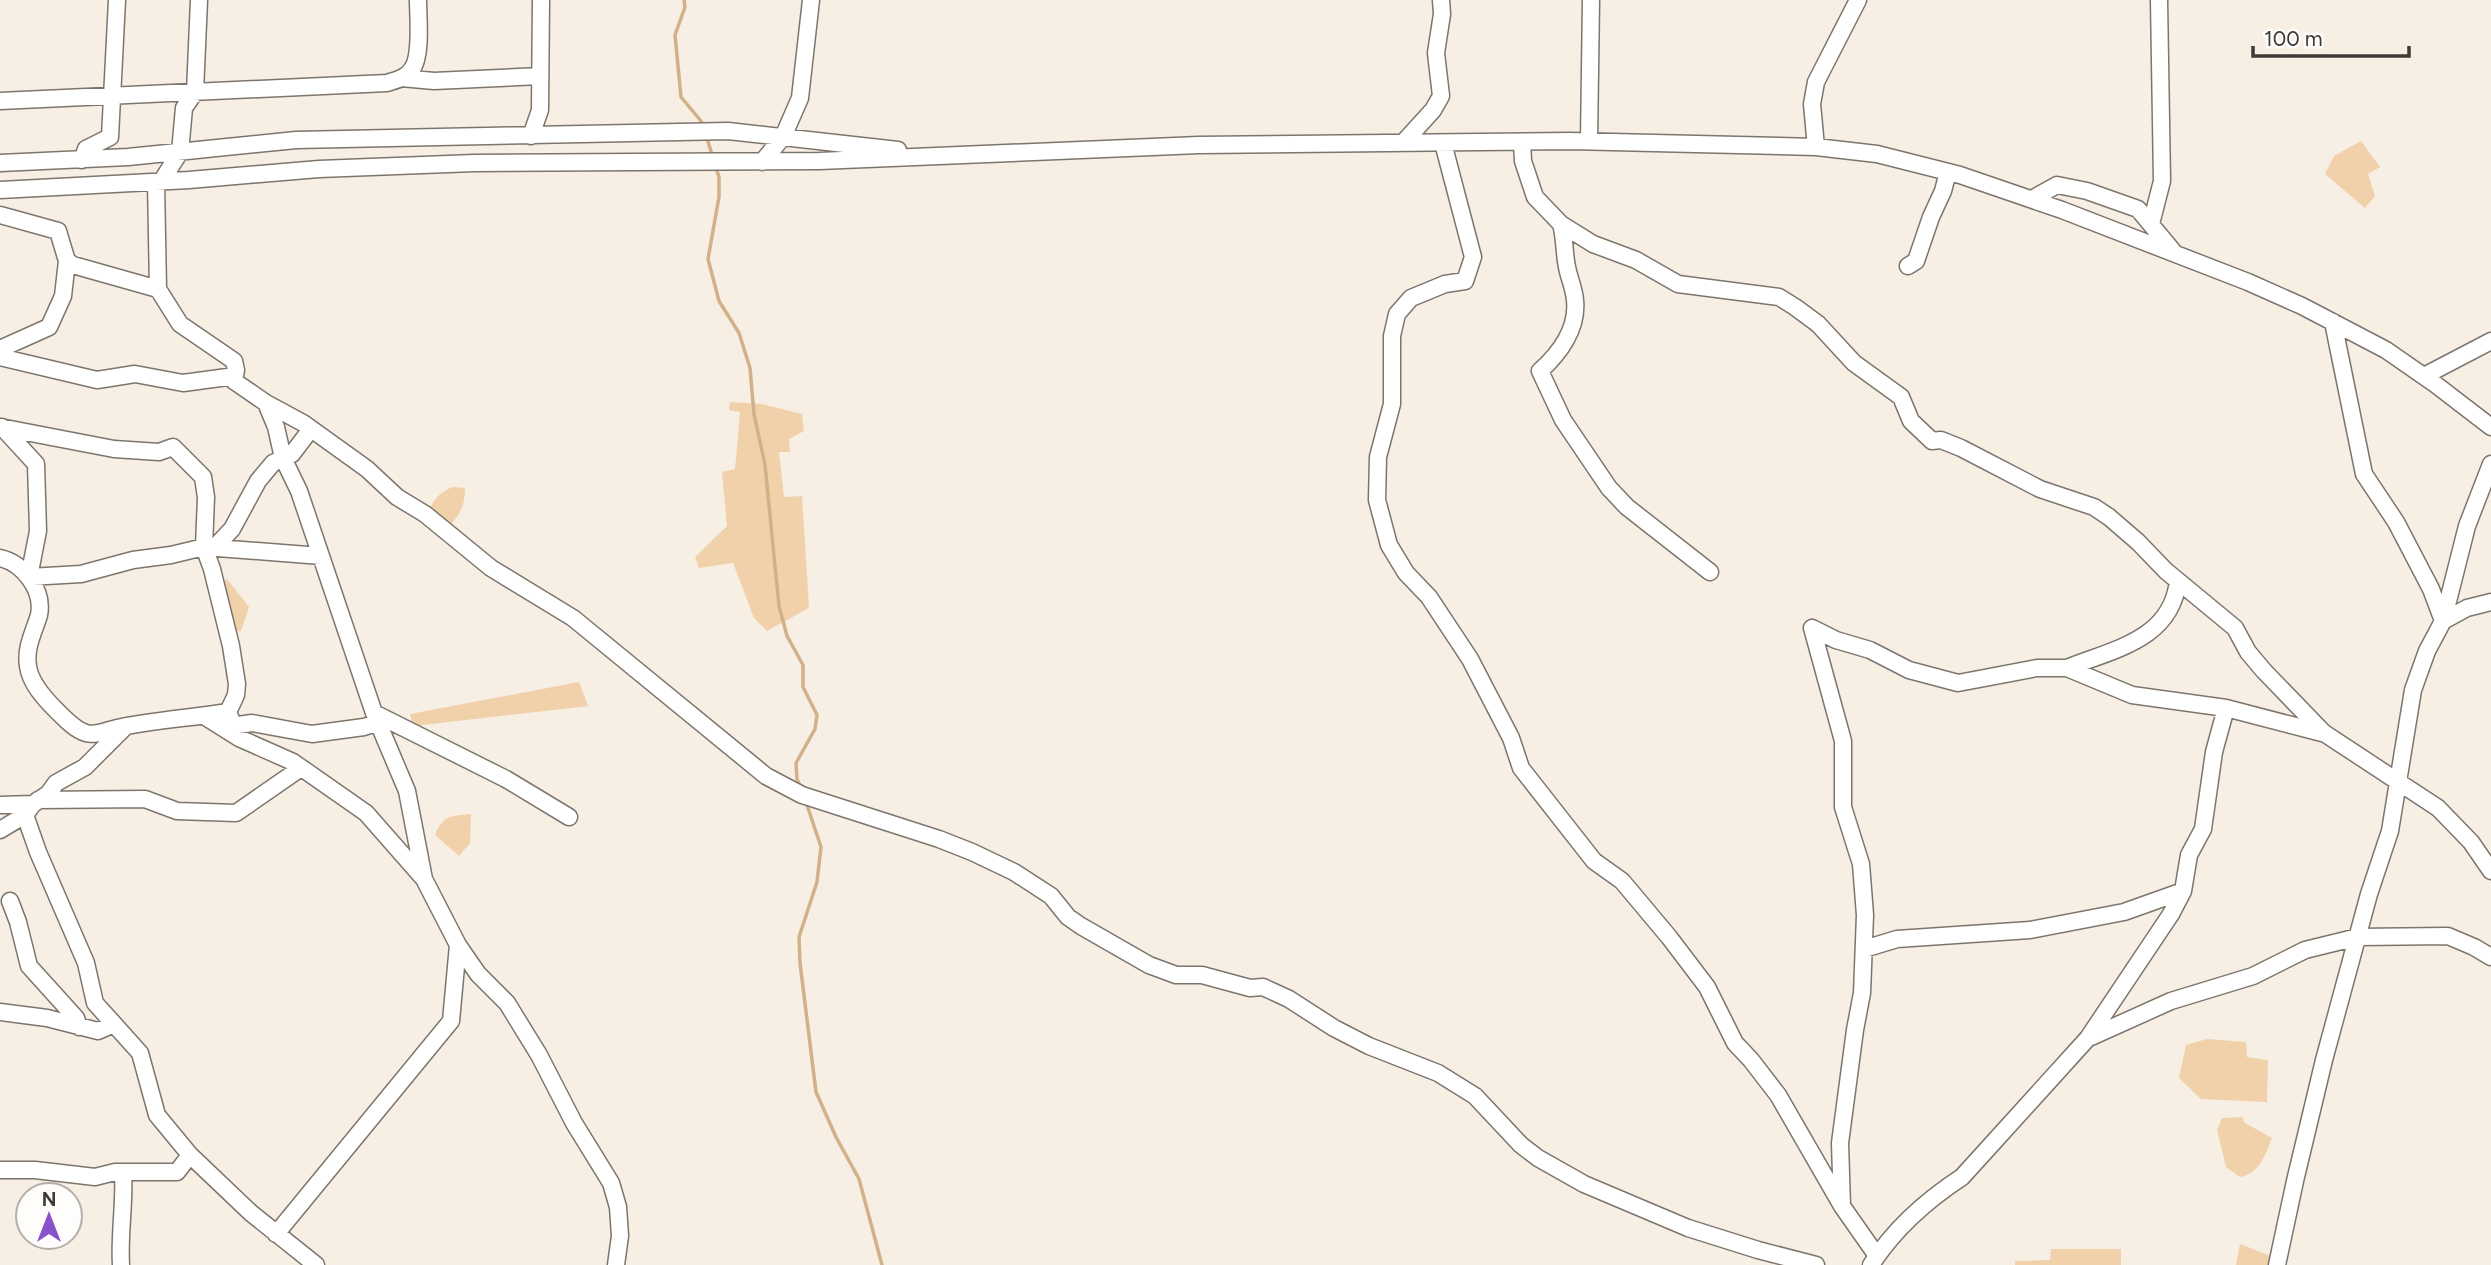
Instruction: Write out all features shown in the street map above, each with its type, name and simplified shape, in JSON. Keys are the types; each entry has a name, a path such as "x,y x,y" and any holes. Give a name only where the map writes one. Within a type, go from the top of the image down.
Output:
{"street":[{"path":"82,160 86,149 110,137 117,0"},
{"path":"200,0 195,92 184,108 180,152 159,182 158,289 180,324 234,361 234,381 266,403 293,416 367,469 397,497 428,516 491,568 573,618 766,776 802,794 939,839 1014,872 1051,896 1074,922 1149,965 1176,975 1202,975 1250,988 1263,987 1289,999 1334,1028 1369,1046 1438,1073 1475,1096 1521,1145 1584,1184 1688,1227 1758,1251 1816,1265"},
{"path":"401,79 413,69 418,46 418,0"},
{"path":"531,136 540,110 541,0"},
{"path":"762,162 783,137 800,98 811,0"},
{"path":"1403,143 1433,110 1441,96 1436,53 1442,14 1441,0"},
{"path":"1589,141 1591,0"},
{"path":"1816,147 1812,104 1816,82 1858,0"},
{"path":"2151,224 2162,181 2159,0"},
{"path":"0,101 387,83 401,79 434,81 540,76"},
{"path":"0,163 82,160 296,140 728,131 942,155"},
{"path":"0,190 159,182 319,169 474,163 762,162 1212,145 1589,141 1816,147 1877,154 1948,172 2175,253 2277,295 2386,351 2491,426"},
{"path":"1522,142 1523,161 1535,197 1561,224 1592,243 1636,260 1678,284 1779,297 1807,314 1854,363 1900,397 1911,421 1932,441 1941,440 1961,448 2040,489 2094,507 2130,535 2178,581 2235,628 2248,652 2263,671 2324,733 2438,808 2471,842 2491,871"},
{"path":"1443,144 1474,257 1465,281 1445,284 1411,298 1398,314 1392,337 1392,404 1378,457 1377,500 1389,545 1406,573 1429,597 1470,659 1511,738 1521,768 1594,861 1622,881 1707,987 1735,1043 1778,1095 1874,1260 1909,1219 1936,1194 1962,1177 2088,1038 2171,914 2183,891 2189,855 2203,829 2214,752 2227,708"},
{"path":"1908,266 1916,261 1948,172"},
{"path":"2032,200 2057,185 2087,191 2138,209 2175,253"},
{"path":"0,215 58,231 66,261 64,296 49,327 0,349"},
{"path":"1561,224 1566,266 1575,300 1575,320 1566,340 1540,371 1563,420 1609,488 1627,507 1710,572"},
{"path":"66,261 158,289"},
{"path":"2333,322 2364,474 2396,522 2431,589 2443,621"},
{"path":"2424,376 2491,341"},
{"path":"0,357 97,380 135,374 183,383 235,376"},
{"path":"266,403 276,427 283,458 299,491 377,717 407,791 424,879"},
{"path":"1,427 124,450 159,452 173,447 203,477 212,569 231,646 237,684 231,726"},
{"path":"1,427 36,464 38,531 29,577 39,607 27,653 32,681 67,721 86,733 149,721 204,716 231,726 301,768 366,813 424,879 458,945 478,974 507,1003 540,1055 574,1123 611,1183 618,1207 620,1236 616,1265"},
{"path":"209,547 232,529 258,481 273,463 292,454 311,429"},
{"path":"2277,1265 2324,1060 2368,894 2386,846 2413,690 2427,651 2443,621 2467,526 2491,464"},
{"path":"0,558 8,560 29,577 81,574 134,560 209,547 321,556"},
{"path":"1842,1206 1840,1143 1855,1030 1863,993 1865,915 1861,864 1843,807 1843,741 1812,628 1836,640 1870,650 1909,670 1958,683 2037,668 2067,668 2147,636 2170,611 2176,597 2178,581"},
{"path":"2443,621 2467,608 2491,602"},
{"path":"2067,668 2132,695 2227,708 2324,733"},
{"path":"231,726 252,723 312,734 364,727 377,717"},
{"path":"377,717 506,779 569,817"},
{"path":"0,830 48,794 56,783 85,767 127,726"},
{"path":"0,805 32,806 145,799 177,811 236,813 301,768"},
{"path":"32,806 38,852 86,963 95,1003 140,1053 157,1115 190,1156 276,1234 316,1265"},
{"path":"1864,949 1897,939 2030,930 2124,912 2183,891"},
{"path":"10,901 29,966 76,1018 79,1027"},
{"path":"2088,1038 2171,1001 2253,976 2305,950 2358,937 2448,936 2491,957"},
{"path":"276,1234 451,1021 458,945"},
{"path":"0,1012 47,1018 98,1031 114,1024"},
{"path":"0,1170 35,1170 95,1177 123,1172 177,1172 190,1156"},
{"path":"121,1265 119,1234 124,1194 123,1172"}],"shaded area":[{"path":"2361,141 2380,167 2368,174 2375,196 2365,208 2325,174 2334,156"},
{"path":"730,402 762,404 802,414 804,431 789,439 790,452 779,452 784,497 802,496 809,608 767,631 754,618 733,563 699,568 695,557 727,526 722,472 735,469 740,412 729,410"},
{"path":"452,487 465,488 464,501 457,516 445,530 428,516 436,498"},
{"path":"227,579 249,607 241,631 228,632 216,591"},
{"path":"579,682 588,706 413,726 410,714"},
{"path":"471,814 470,843 459,856 435,835 448,818"},
{"path":"2207,1039 2246,1042 2247,1057 2268,1060 2267,1102 2201,1099 2179,1078 2186,1045"},
{"path":"2242,1117 2245,1123 2272,1138 2257,1168 2240,1177 2226,1167 2217,1130 2222,1118"},
{"path":"2240,1244 2276,1258 2282,1265 2236,1265"},
{"path":"2051,1249 2121,1249 2121,1265 2015,1265 2015,1261 2050,1260"}],"waterway":[{"path":"684,0 685,7 675,35 681,97 704,128"},
{"path":"706,135 713,158"},
{"path":"715,165 719,177 719,197 708,259 719,301 739,333 750,368 754,414 765,465 779,606 787,636 803,665 803,687 817,715 815,729 796,763 797,779 801,788"},
{"path":"806,802 821,847 817,882 799,937 816,1092 859,1179 882,1265"}]}
